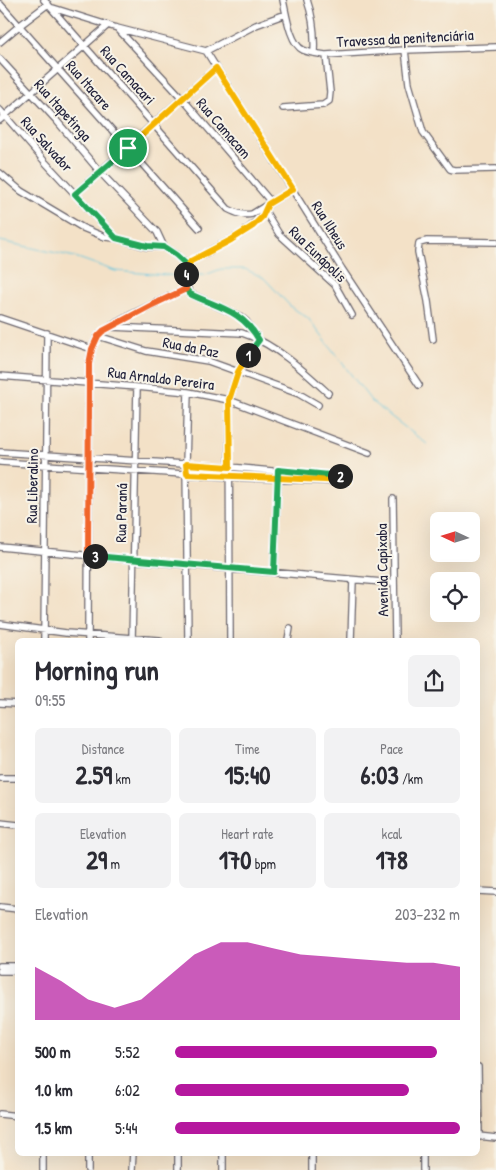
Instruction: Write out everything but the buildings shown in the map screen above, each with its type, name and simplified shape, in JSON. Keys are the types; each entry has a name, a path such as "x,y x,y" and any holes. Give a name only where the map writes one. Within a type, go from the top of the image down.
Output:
{"street":[{"path":"283,0 293,39 297,46 314,53 315,35 307,0"},
{"name":"Rua Itacare","path":"0,4 199,228"},
{"path":"0,42 48,4 117,28 206,51 256,25 286,14"},
{"name":"Rua Camacari","path":"48,4 228,209 245,215 252,214 270,203"},
{"path":"2,118 108,25"},
{"name":"Rua Camacam","path":"117,28 182,98 270,203"},
{"name":"Travessa da penitenciária","path":"314,53 326,55 496,47"},
{"path":"405,50 409,84 423,132 447,165 454,170 496,169"},
{"name":"Rua Ilheus","path":"206,51 342,269 419,385"},
{"path":"283,108 323,105 329,101 330,92 326,55"},
{"name":"Rua Itapetinga","path":"0,59 56,120 100,172 157,232 164,247"},
{"path":"75,194 216,68"},
{"name":"Rua Salvador","path":"0,110 2,118 116,238"},
{"path":"0,173 21,190 83,228 105,237 147,246 164,247 188,266"},
{"path":"259,340 241,317 190,294 186,289 188,266 191,261 253,226 270,203 293,189"},
{"name":"Rua Eunápolis","path":"264,211 279,234 335,285 352,315"},
{"path":"433,339 428,301 418,252 419,243 496,242"},
{"path":"88,637 90,382 92,349 98,336 112,327 186,289"},
{"path":"0,318 92,349"},
{"path":"112,327 195,329 242,333 259,340 295,364 328,393"},
{"name":"Rua Liberalino","path":"44,638 47,333"},
{"name":"Rua da Paz","path":"98,336 146,351 208,361 299,394 318,405"},
{"path":"230,638 229,400 238,372 259,340"},
{"name":"Rua Arnaldo Pereira","path":"0,376 90,382 188,392 229,400 369,452"},
{"name":"Rua Paraná","path":"132,638 137,387"},
{"path":"188,392 186,464 188,638"},
{"path":"0,452 278,470 348,478 348,481 230,477 0,462"},
{"path":"274,572 278,470"},
{"name":"Avenida Capixaba","path":"393,499 395,638"},
{"path":"0,547 394,583"},
{"path":"351,638 353,580"},
{"path":"0,624 88,637 110,638"},
{"path":"288,638 290,628"},
{"path":"0,703 15,704"},
{"path":"0,778 15,778"},
{"path":"0,823 15,825"},
{"path":"480,891 496,892"},
{"path":"0,907 15,909"},
{"path":"0,966 15,966"},
{"path":"0,971 15,971"},
{"path":"0,1114 15,1116"},
{"path":"480,1137 496,1138"},
{"path":"43,1156 43,1170"},
{"path":"88,1156 88,1170"},
{"path":"132,1156 132,1170"},
{"path":"178,1156 178,1170"},
{"path":"223,1156 223,1170"},
{"path":"312,1156 312,1170"},
{"path":"423,1156 423,1170"}],"waterway":[{"path":"0,241 75,257 115,271 179,276"},
{"path":"191,275 205,275 221,269 245,269 264,278 291,307 308,318 372,402 427,444"}],"route":[{"path":"128,148 75,194 116,238 147,246 164,247 176,255 188,266 186,270 186,289 190,294 241,317 259,340 238,372 229,400 230,467 186,464 187,474 230,477 278,478 305,479 346,482 348,477 278,470 278,478 274,572 88,556 89,364 92,349 98,336 106,329 130,316 186,289 186,270 191,261 253,226 262,217 268,204 293,189 216,68 128,148"}]}
